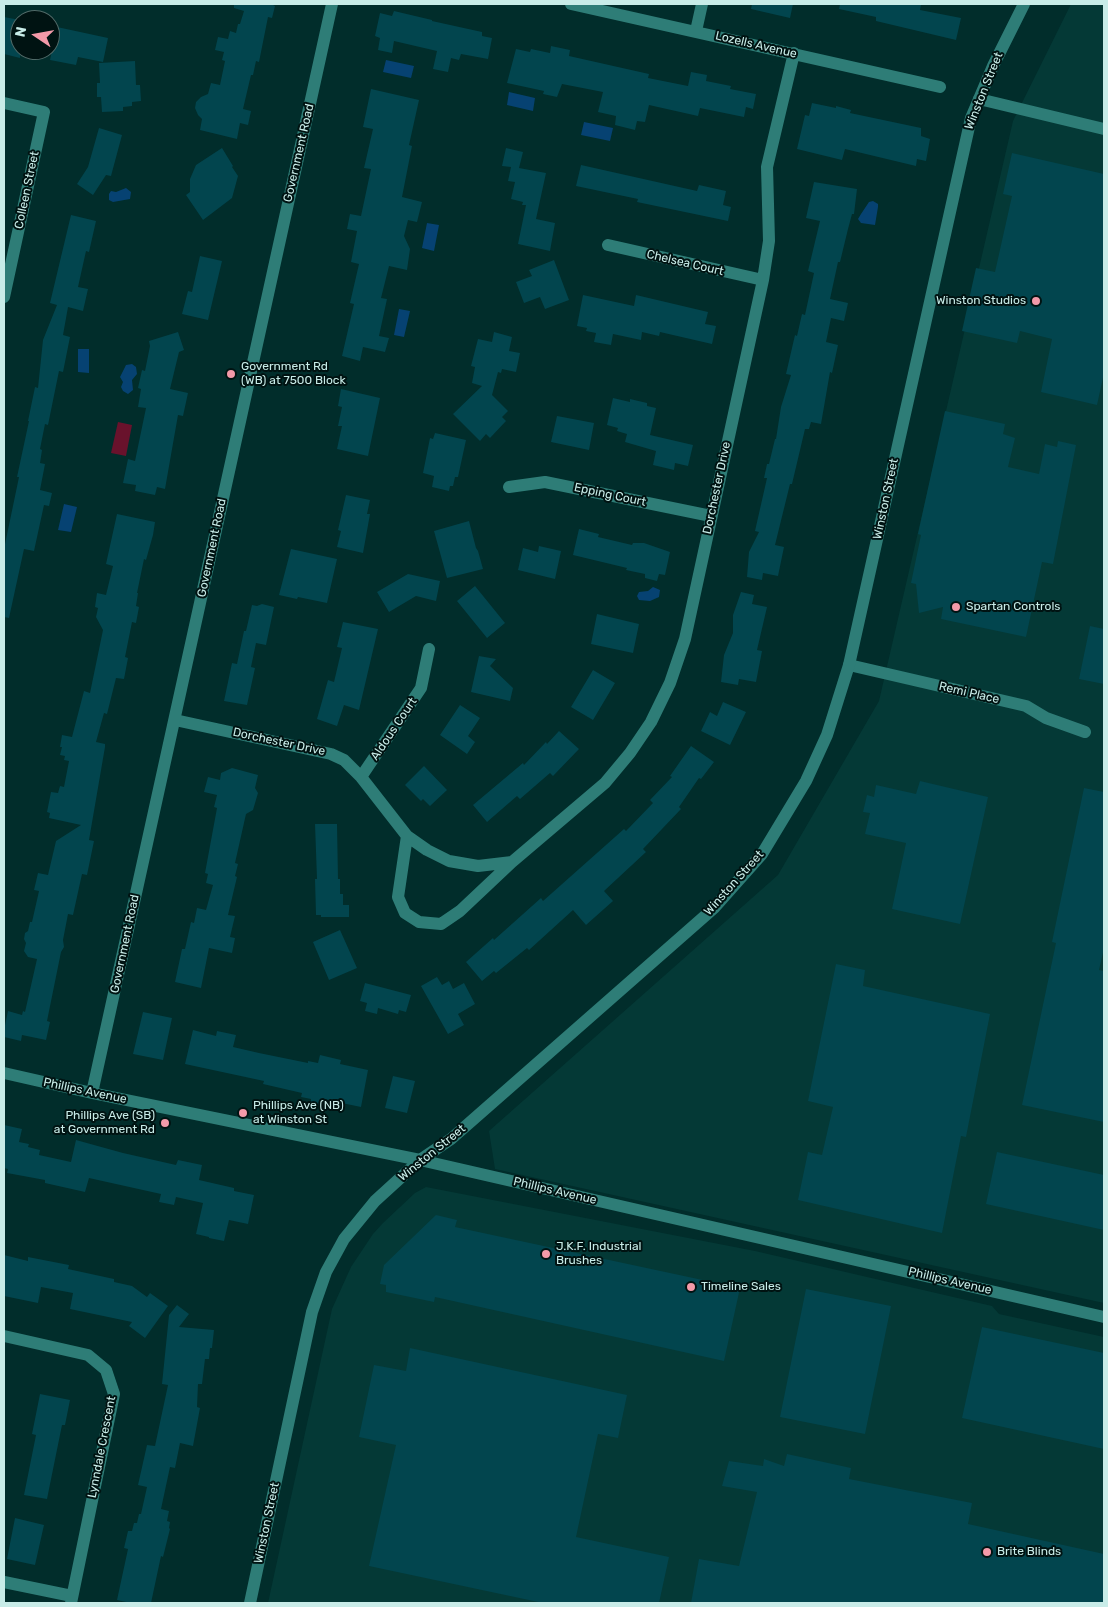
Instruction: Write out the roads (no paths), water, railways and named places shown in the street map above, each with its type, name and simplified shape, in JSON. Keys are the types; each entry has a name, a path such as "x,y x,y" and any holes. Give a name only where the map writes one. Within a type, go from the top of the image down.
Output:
{"street":[{"name":"Government Road","path":"92,1093 332,4"},
{"name":"Lozells Avenue","path":"571,4 940,87"},
{"path":"696,31 702,4"},
{"name":"Winston Street","path":"250,1603 312,1312 326,1272 344,1239 374,1201 420,1160 451,1139 714,908 762,854 806,781 827,735 849,665 971,118 1024,4"},
{"name":"Dorchester Drive","path":"407,836 398,896 404,913 419,922 441,924 460,912 512,862 605,783 630,753 651,722 670,683 685,638 763,280 769,241 768,167 794,53"},
{"path":"979,99 1104,129"},
{"name":"Colleen Street","path":"4,103 44,112 4,297"},
{"name":"Chelsea Court","path":"608,246 763,280"},
{"name":"Epping Court","path":"510,487 546,482 711,516"},
{"name":"Aldous Court","path":"361,777 421,688 429,649"},
{"name":"Remi Place","path":"849,665 1026,706 1046,718 1085,732"},
{"name":"Dorchester Drive","path":"175,720 331,754 344,760 361,777 407,836 427,850 449,861 478,866 512,862"},
{"name":"Phillips Avenue","path":"4,1073 92,1093 420,1160 1104,1317"},
{"name":"Lynndale Crescent","path":"4,1336 88,1355 106,1370 114,1394 71,1600"},
{"path":"4,1582 71,1600"}],"water":[{"path":"386,60 414,66 411,78 383,72"},
{"path":"509,92 535,98 533,111 507,105"},
{"path":"584,122 613,128 610,141 581,135"},
{"path":"126,188 131,192 130,199 113,202 109,200 111,191 116,192"},
{"path":"873,201 878,204 875,225 861,223 858,219 869,202"},
{"path":"427,223 439,225 434,251 422,248"},
{"path":"399,309 410,311 404,337 394,335"},
{"path":"78,349 89,349 89,373 78,372"},
{"path":"132,364 136,367 137,374 132,380 133,390 128,394 121,387 123,382 120,377 126,365"},
{"path":"64,504 77,507 71,532 58,530"},
{"path":"653,587 660,590 659,597 650,601 639,600 637,596 639,592 648,591"}],"place":[{"name":"Winston Studios","path":"1036,301"},
{"name":"Government Rd (WB) at 7500 Block","path":"231,374"},
{"name":"Spartan Controls","path":"956,607"},
{"name":"Phillips Ave (NB) at Winston St","path":"243,1113"},
{"name":"Phillips Ave (SB) at Government Rd","path":"165,1123"},
{"name":"J.K.F. Industrial Brushes","path":"546,1254"},
{"name":"Timeline Sales","path":"691,1287"},
{"name":"Brite Blinds","path":"987,1552"}]}
